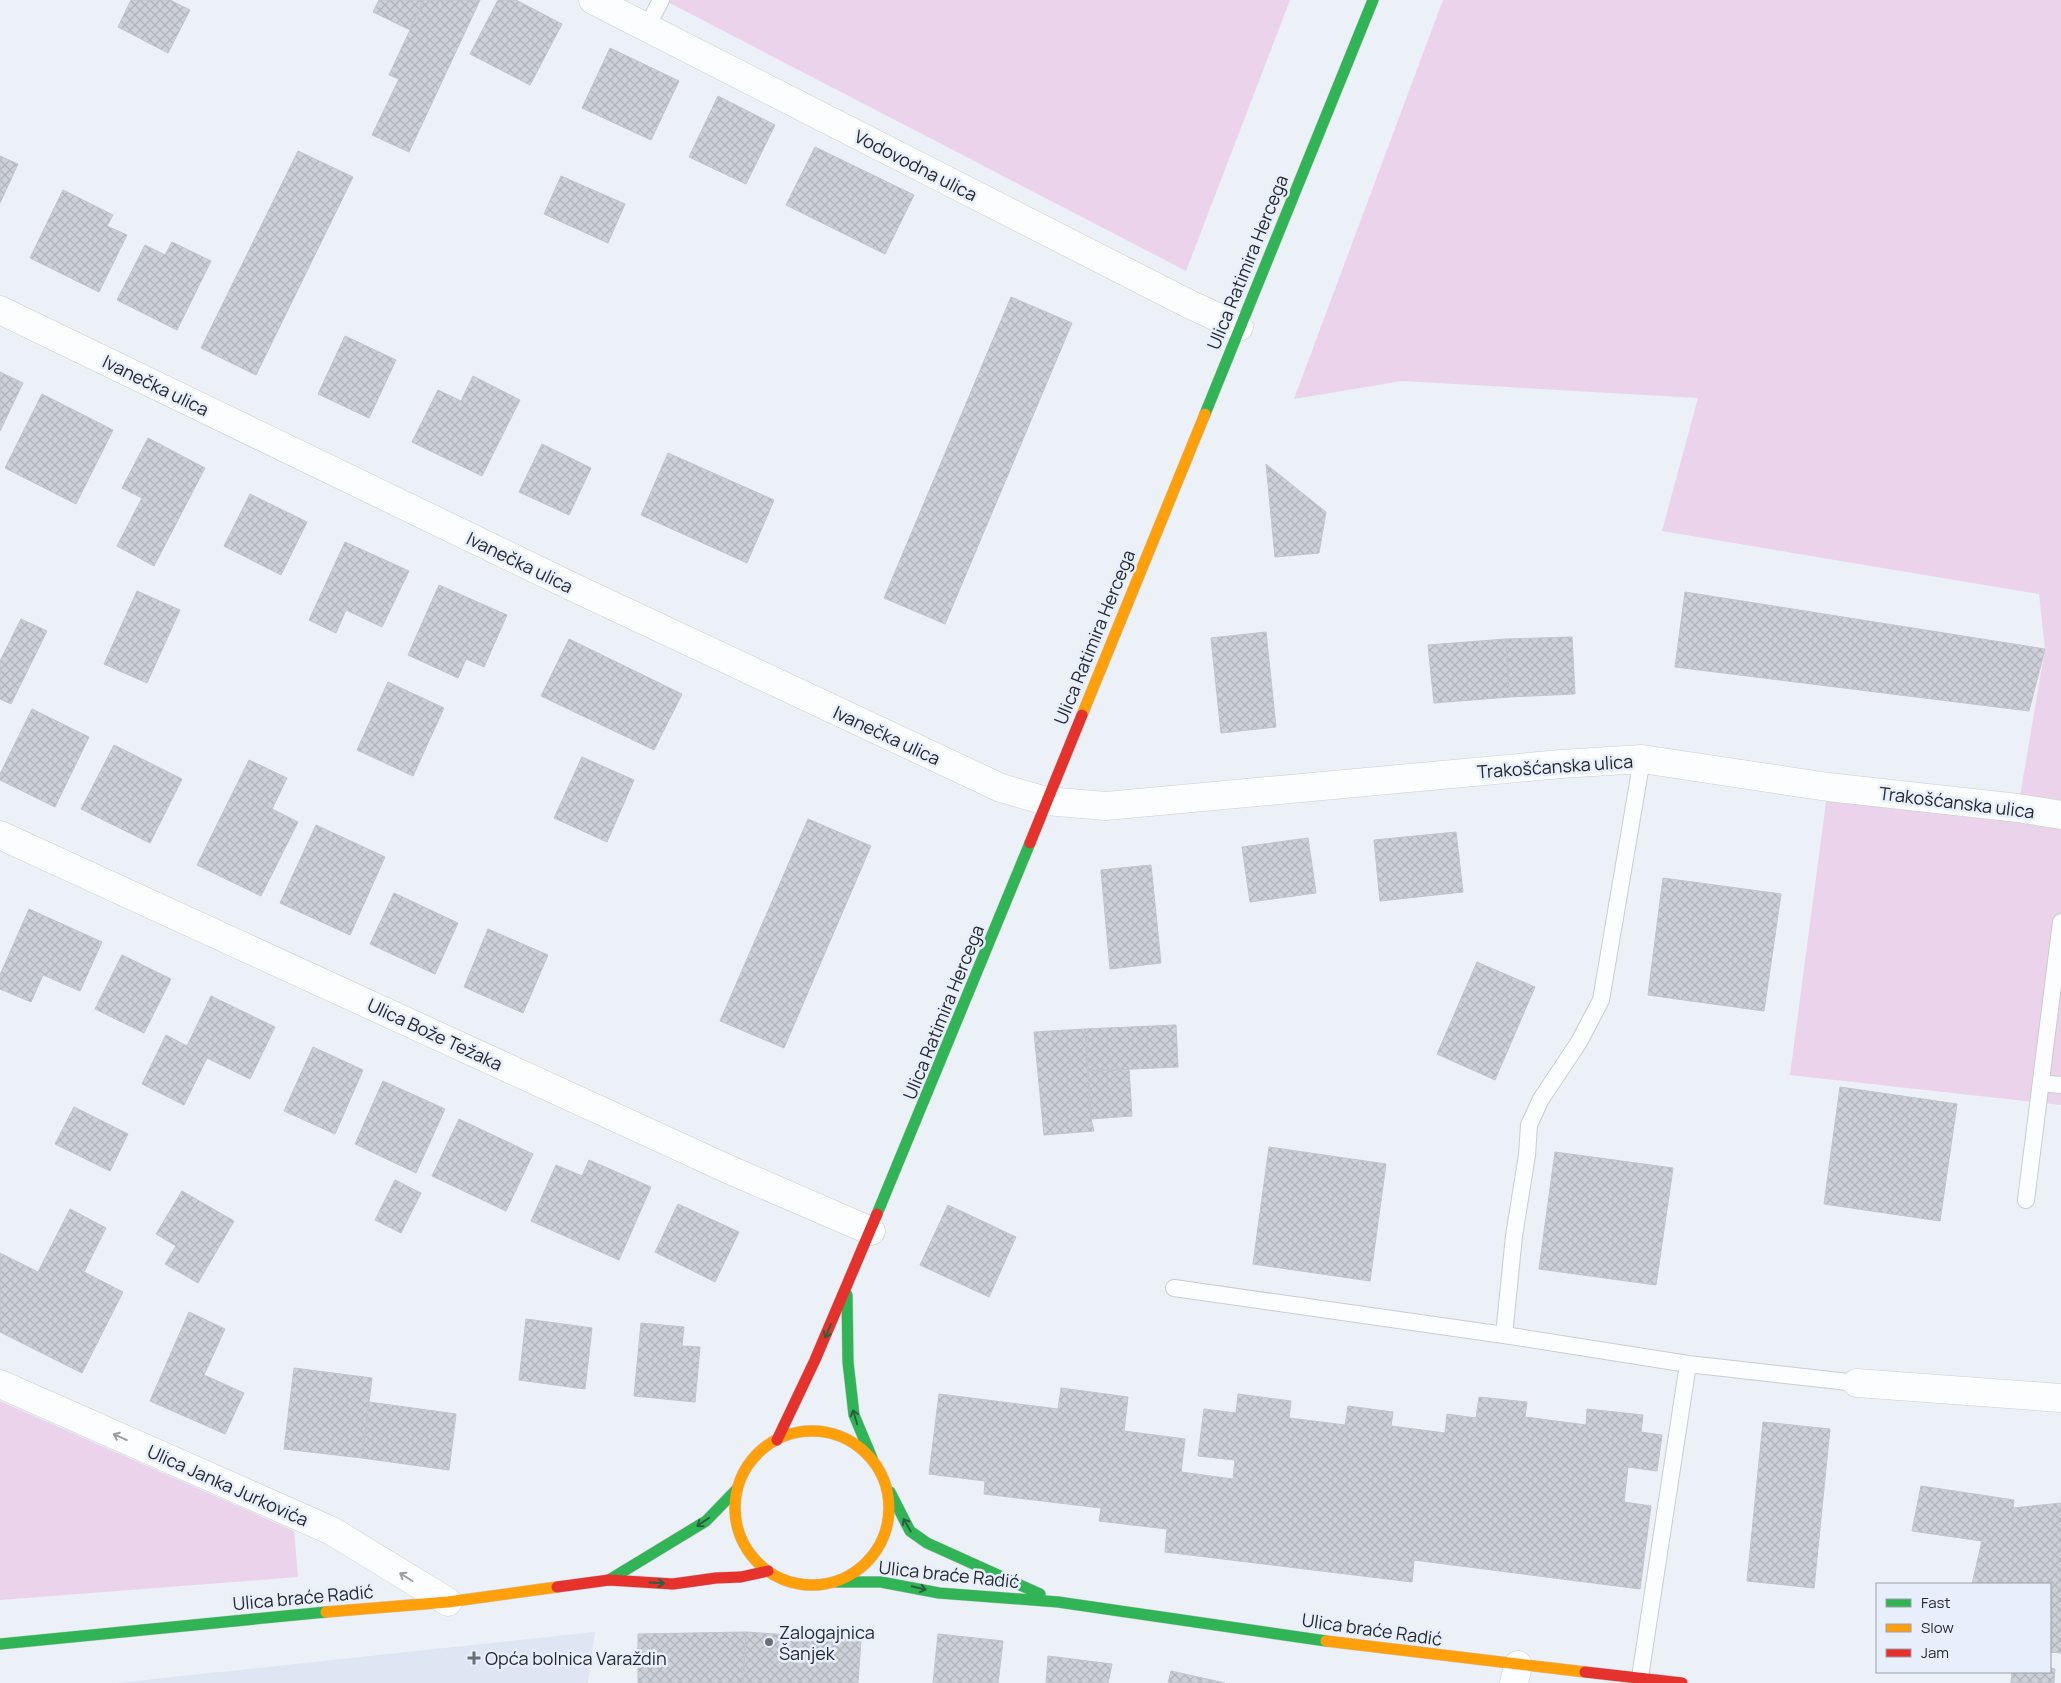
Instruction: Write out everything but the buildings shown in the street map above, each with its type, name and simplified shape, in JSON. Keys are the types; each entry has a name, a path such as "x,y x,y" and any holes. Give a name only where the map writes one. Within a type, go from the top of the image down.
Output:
{"main road":[{"name":"Ulica Ratimira Hercega","path":"777,1440 807,1378 923,1107 1372,0"},
{"name":"Ulica Ratimira Hercega","path":"847,1286 848,1362 854,1416 874,1462"},
{"path":"819,1432 840,1436 859,1447 874,1462 885,1484 890,1508 886,1532 875,1554 858,1571 836,1582 812,1586 789,1582 768,1571 751,1555 740,1535 735,1512 738,1488 744,1474 752,1460 763,1449 777,1440 797,1433 819,1432"},
{"name":"Ulica braće Radić","path":"885,1484 910,1531 927,1543 1058,1602"},
{"name":"Ulica braće Radić","path":"608,1580 706,1521 738,1488"},
{"name":"Ulica braće Radić","path":"0,1644 275,1616 448,1602 608,1580 672,1584 716,1578 741,1577 768,1571"},
{"name":"Ulica braće Radić","path":"836,1582 880,1582 939,1593 1058,1602 1383,1650 1516,1674 1640,1677 1682,1683"}],"street":[{"name":"Vodovodna ulica","path":"593,0 1191,305 1239,327"},
{"name":"Ivanečka ulica","path":"0,310 577,589 1001,788 1046,801"},
{"name":"Trakošćanska ulica","path":"1046,801 1106,806 1561,764 1642,759 1828,787 2018,808 2061,816"},
{"name":"Ulica Bože Težaka","path":"0,834 730,1170 871,1231"},
{"path":"1857,1383 2061,1398"},
{"name":"Ulica Janka Jurkovića","path":"0,1384 332,1530 448,1602"}],"lane":[{"path":"647,27 661,0"},
{"path":"1504,1335 1514,1236 1527,1155 1529,1125 1541,1099 1579,1042 1601,1000 1642,759"},
{"path":"2026,1200 2061,922"},
{"path":"2041,1083 2061,1085"},
{"path":"1174,1288 1504,1335 1688,1364 1857,1383"},
{"path":"1640,1677 1688,1364"}],"shaded area":[{"path":"664,0 1290,0 1186,271"},
{"path":"1443,0 2061,0 2061,1105 1790,1075 1828,787 2018,808 2045,649 2039,594 1662,531 1698,398 1402,381 1294,399"},
{"path":"0,1401 294,1531 298,1577 0,1600"},
{"name":"Opća bolnica Varaždin","path":"595,1632 588,1683 117,1683"}],"traffic: fast":[{"path":"1205,414 1373,0"},
{"path":"877,1214 1030,843"},
{"path":"847,1295 848,1362 854,1415 872,1458"},
{"path":"609,1580 706,1521 737,1489"},
{"path":"890,1492 910,1531 927,1543 1040,1594"},
{"path":"836,1582 881,1582 939,1593 1058,1602 1326,1641"},
{"path":"0,1644 326,1612"}],"traffic: slow":[{"path":"1082,715 1205,414"},
{"path":"812,1431 841,1437 855,1444 866,1454 876,1465 883,1479 889,1508 883,1537 876,1551 866,1562 855,1572 841,1579 812,1585 783,1579 769,1572 758,1562 748,1551 741,1537 735,1508 741,1479 748,1465 758,1454 769,1444 783,1437 812,1431"},
{"path":"326,1612 448,1602 557,1587"},
{"path":"1326,1641 1585,1672"}],"traffic: jam":[{"path":"1030,843 1082,715"},
{"path":"777,1440 815,1360 877,1214"},
{"path":"557,1587 609,1580 673,1584 716,1578 741,1577 768,1571"},
{"path":"1585,1672 1682,1683"}],"place":[{"name":"Zalogajnica Šanjek","path":"769,1642"},
{"name":"Opća bolnica Varaždin","path":"474,1658"}]}
